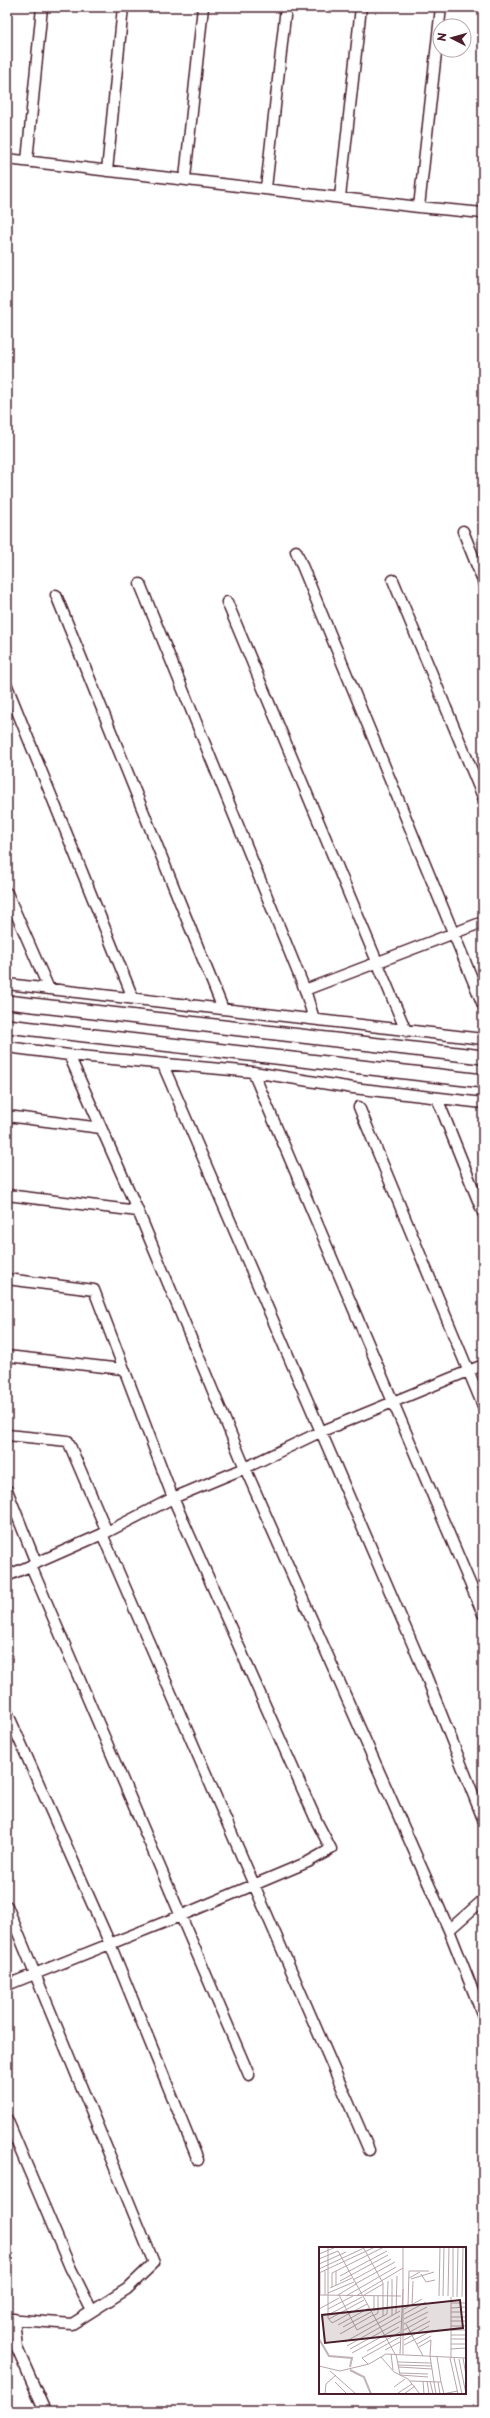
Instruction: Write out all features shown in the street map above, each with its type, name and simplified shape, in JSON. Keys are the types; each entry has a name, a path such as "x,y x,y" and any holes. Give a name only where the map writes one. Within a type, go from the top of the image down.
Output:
{"street":[{"path":"27,161 42,7"},
{"path":"107,171 123,7"},
{"path":"185,178 203,7"},
{"path":"266,188 286,7"},
{"path":"340,197 361,7"},
{"path":"419,207 441,7"},
{"path":"7,158 107,171 185,178 419,207 483,213"},
{"path":"463,531 483,581"},
{"path":"296,551 483,1005"},
{"path":"393,580 483,797"},
{"path":"140,584 305,990 314,1019"},
{"path":"56,595 223,1008"},
{"path":"227,602 379,963 406,1031"},
{"path":"7,686 133,998"},
{"path":"7,894 48,989"},
{"path":"7,920 18,921"},
{"path":"305,990 454,935 483,922"},
{"path":"7,984 483,1039"},
{"path":"7,1002 483,1058"},
{"path":"7,1026 483,1081"},
{"path":"7,1047 163,1065 253,1072 483,1103"},
{"path":"69,1055 138,1211 245,1468 449,1930 483,2016"},
{"path":"163,1065 425,1673 483,1819"},
{"path":"253,1072 483,1614"},
{"path":"437,1098 483,1213"},
{"path":"359,1107 483,1406"},
{"path":"7,1116 101,1128"},
{"path":"7,1195 138,1211"},
{"path":"7,1279 94,1290 122,1369 173,1498 317,1822 331,1849 308,1862 180,1916 7,1985"},
{"path":"7,1356 122,1369"},
{"path":"7,1576 104,1533 173,1498 245,1468 320,1432 483,1365"},
{"path":"7,1435 68,1441 104,1533 369,2150"},
{"path":"7,1490 34,1564 180,1916 249,2075"},
{"path":"7,1518 18,1520"},
{"path":"7,1712 110,1944 198,2160"},
{"path":"449,1930 483,1900"},
{"path":"7,1906 154,2264 127,2289 72,2324 10,2319 17,2348 45,2411"},
{"path":"7,2119 70,2267 92,2311"}]}
